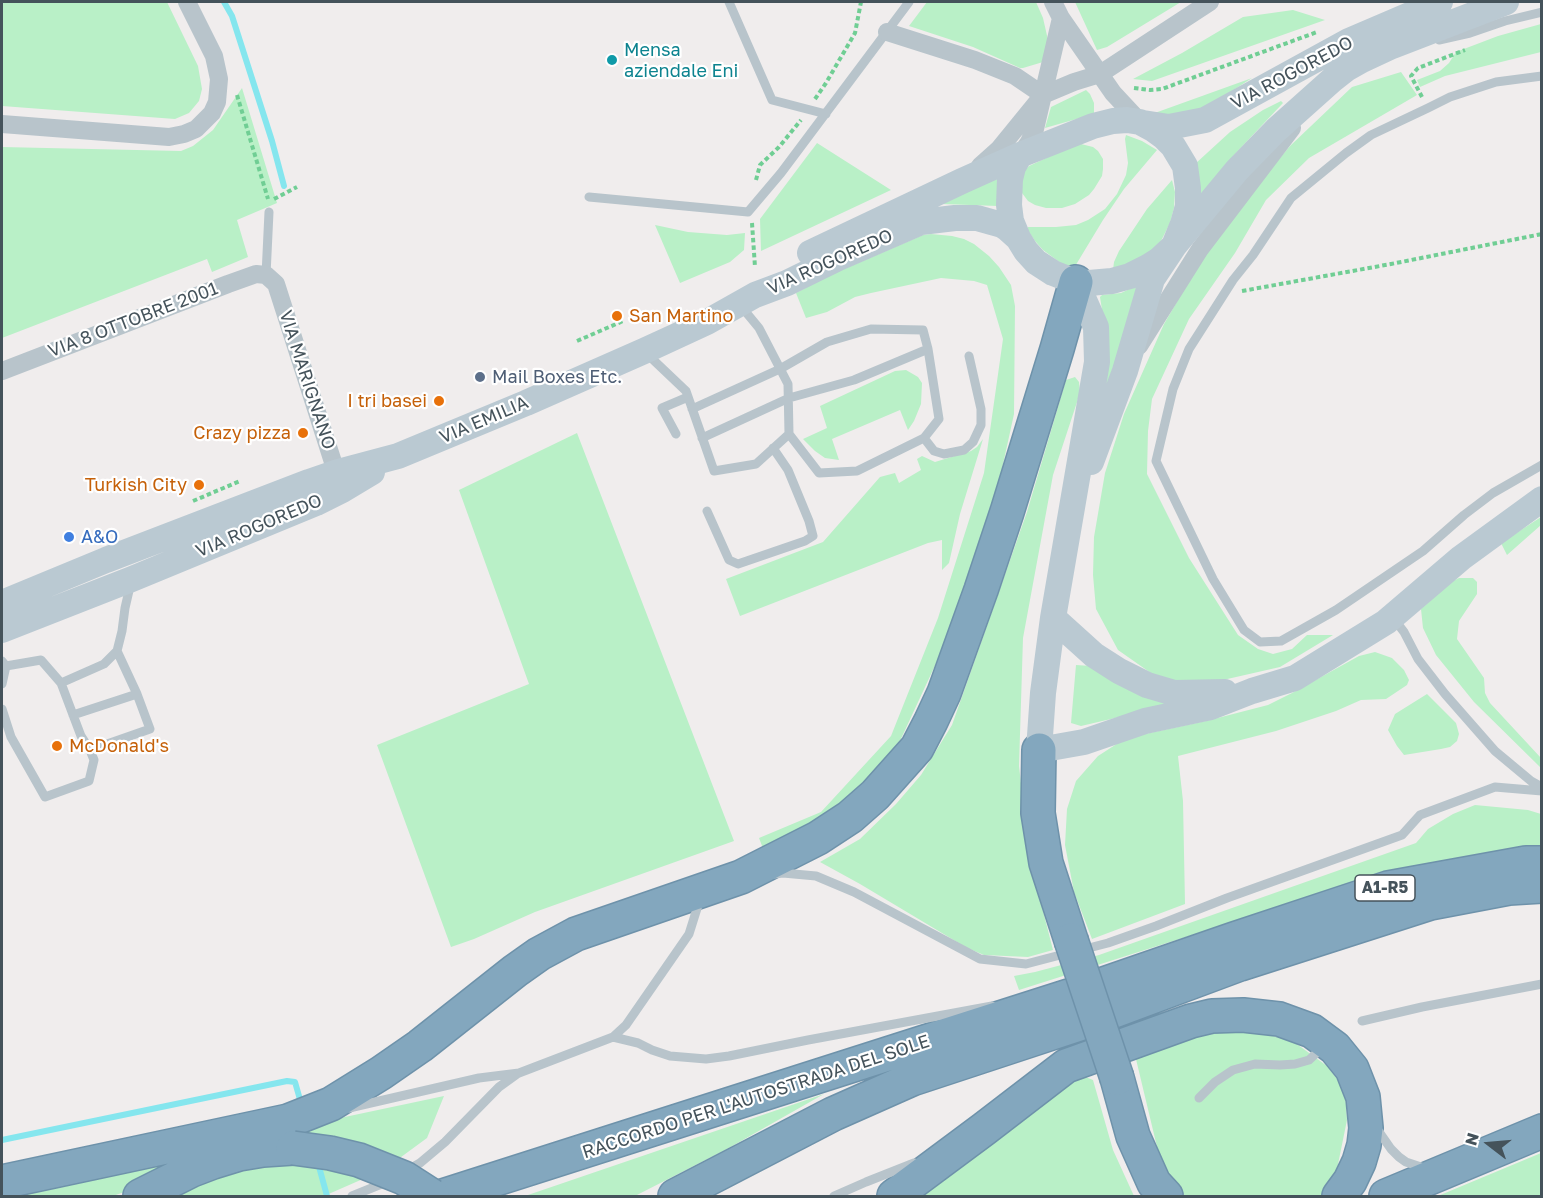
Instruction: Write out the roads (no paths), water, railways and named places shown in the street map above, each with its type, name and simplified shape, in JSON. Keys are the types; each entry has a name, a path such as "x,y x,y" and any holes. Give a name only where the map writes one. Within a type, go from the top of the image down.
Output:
{"highway":[{"path":"140,1197 192,1170 239,1154 264,1149 291,1135 331,1104 420,1046 515,971 576,933 741,878 818,838 850,817 875,795 917,748 944,693 981,591 1054,360 1076,282"},
{"path":"1039,750 1038,813 1046,863 1117,1078 1133,1136 1154,1183 1166,1197"},
{"name":"A1-R5","path":"1074,1010 1234,939 1388,888 1526,863 1542,863"},
{"name":"A1-R5","path":"1074,1010 1240,964 1430,903 1509,888 1542,886"},
{"name":"RACCORDO PER L'AUTOSTRADA DEL SOLE","path":"443,1197 1074,1010"},
{"name":"RACCORDO PER L'AUTOSTRADA DEL SOLE","path":"675,1197 833,1114 1074,1010"},
{"path":"894,1197 1066,1066 1191,1021 1212,1016 1262,1016 1279,1019 1312,1031 1328,1042 1352,1069 1360,1088 1366,1128 1359,1162 1339,1197"},
{"path":"1386,1197 1542,1131"},
{"path":"2,1182 291,1135 330,1153 359,1160 404,1178 432,1197"}],"street":[{"path":"2,124 169,137 196,129 212,113 217,102 219,79 214,56 187,2"},
{"path":"962,181 999,149 1043,95 1100,74 1210,2"},
{"name":"VIA ROGOREDO","path":"1140,122 1169,127 1205,120 1349,41 1440,2"},
{"path":"1057,10 1035,129 1011,173 1009,195 1011,221 1018,238 1036,262 1053,273 1076,282 1095,283 1112,281 1139,272 1167,253 1237,170 1276,130 1332,80 1362,60 1392,46 1506,2"},
{"path":"1057,10 1113,93 1140,122 1153,129 1173,146 1185,166 1188,188 1188,206 1183,225 1152,279 1125,371 1095,450 1066,539"},
{"path":"887,32 975,60 1015,76 1043,95"},
{"path":"1125,371 1200,249 1332,80"},
{"path":"1020,155 1093,126 1113,121 1140,122"},
{"name":"VIA ROGOREDO","path":"748,300 805,256 1020,155"},
{"name":"VIA ROGOREDO","path":"748,300 921,222 977,218 1002,225 1018,238"},
{"name":"VIA 8 OTTOBRE 2001","path":"2,371 228,284 256,274 266,275"},
{"name":"VIA MARIGNANO","path":"266,275 276,284 340,481"},
{"path":"1076,282 1096,327 1096,362 1053,618 1043,693 1039,750 1084,742 1145,721 1210,707 1295,678 1392,616 1461,558 1542,499"},
{"name":"VIA EMILIA","path":"340,481 644,351 748,300"},
{"name":"VIA ROGOREDO","path":"2,603 106,560 340,481"},
{"name":"VIA ROGOREDO","path":"2,630 316,502 340,481"},
{"path":"106,560 124,582"},
{"path":"1053,618 1094,655 1147,685 1174,693 1252,691"}],"lane":[{"path":"729,2 772,100 826,114"},
{"path":"589,197 748,212 781,173 909,2"},
{"path":"1392,46 1423,43 1470,33 1542,12"},
{"path":"1542,76 1496,82 1450,97 1371,135 1291,198 1188,349 1173,389 1156,460 1212,579 1244,630 1260,642 1281,640 1336,610 1423,551 1464,515 1494,493 1542,465"},
{"path":"266,275 269,212"},
{"path":"692,409 780,369 827,342 871,329 923,330 939,419 924,438 856,471 819,473 789,434 788,384 780,369 759,328 748,300"},
{"path":"702,438 789,398 854,380 928,349"},
{"path":"644,351 686,391 714,471 756,464 789,434"},
{"path":"924,438 934,451 944,454 964,450 973,442 981,425 981,409 969,356"},
{"path":"676,434 663,408 688,397"},
{"path":"707,511 729,560 738,564 805,541 813,536 788,470 773,448"},
{"path":"61,683 104,664 117,651 125,608 124,582"},
{"path":"1392,616 1404,632 1418,659 1452,702 1495,751 1542,789"},
{"path":"90,750 150,729 117,651"},
{"path":"2,684 4,663 41,660 61,683 81,736 94,760 89,781 45,798 11,736 2,708"},
{"path":"73,715 137,694"},
{"path":"741,878 783,873 816,876 854,892 980,959 1026,964 1108,943 1402,835 1420,815 1495,787 1542,789"},
{"path":"291,1135 479,1078 519,1072 613,1037 626,1025 689,934 703,891"},
{"path":"1362,1021 1542,984"},
{"path":"1014,1003 1074,1010"},
{"path":"613,1037 638,1043 670,1056 706,1059 1003,1004"},
{"path":"1199,1098 1215,1082 1233,1070 1255,1064 1295,1064 1309,1060 1328,1042"},
{"path":"352,1197 384,1183 420,1162 445,1142 499,1087 519,1072"},
{"path":"1364,1106 1382,1137 1391,1149 1406,1162 1421,1168 1450,1170"},
{"path":"937,1153 984,1130"},
{"path":"834,1197 927,1157"}],"waterway":[{"path":"224,2 232,16 284,186"},
{"path":"2,1140 287,1081 295,1082 301,1103"},
{"path":"318,1163 327,1196"}],"place":[{"name":"Mensa aziendale Eni","path":"612,60"},
{"name":"San Martino","path":"617,316"},
{"name":"Mail Boxes Etc.","path":"480,377"},
{"name":"I tri basei","path":"439,401"},
{"name":"Crazy pizza","path":"303,433"},
{"name":"Turkish City","path":"199,485"},
{"name":"A&O","path":"69,537"},
{"name":"McDonald's","path":"57,746"}]}
